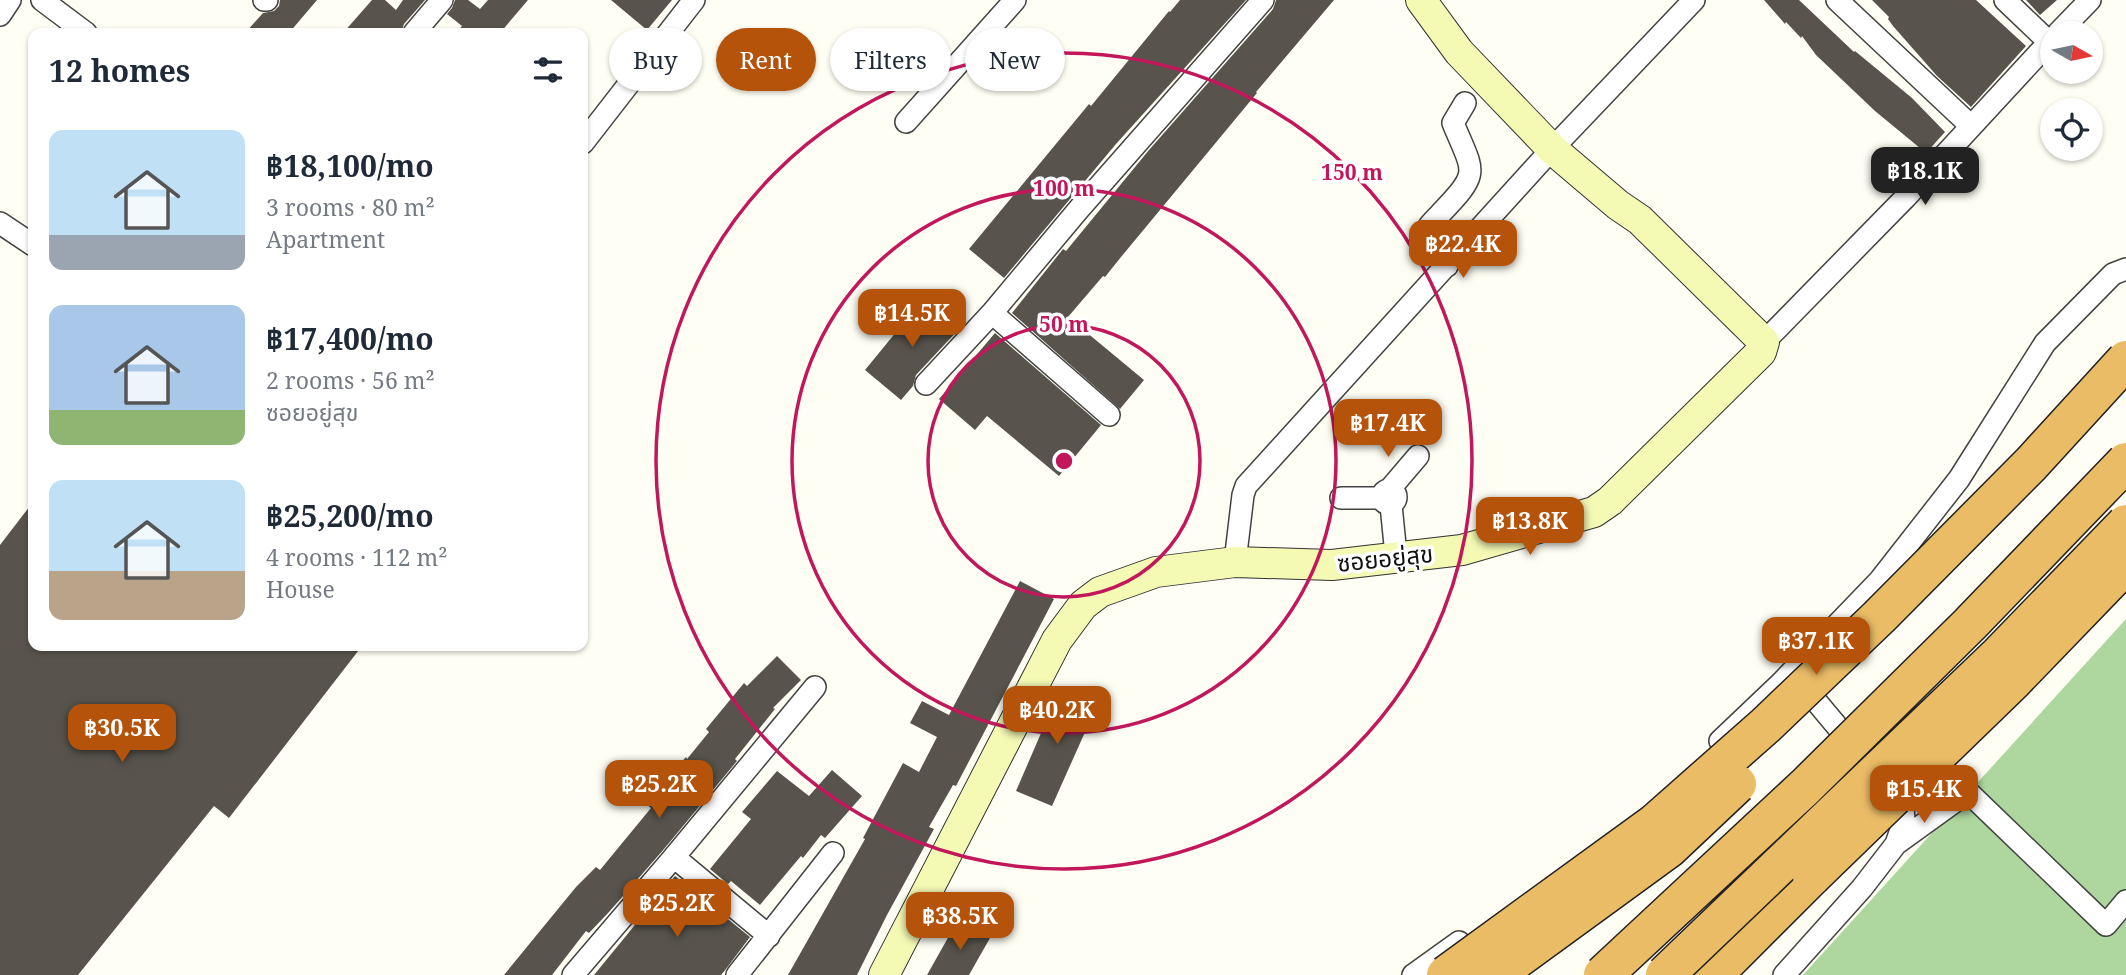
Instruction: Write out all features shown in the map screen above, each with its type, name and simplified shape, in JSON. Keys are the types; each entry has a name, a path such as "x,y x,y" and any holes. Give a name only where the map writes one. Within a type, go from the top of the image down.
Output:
{"highway":[{"path":"1446,975 1655,823 1766,725 1879,617 2031,464 2126,360"},
{"path":"1603,975 1805,786 1970,624 2126,462"},
{"path":"1495,975 1668,849 1761,762 1990,540 2031,464"},
{"path":"1665,975 1999,655 2126,524"},
{"path":"1713,975 1733,961 1848,841 2013,681 2126,564"}],"street":[{"path":"0,15 9,0"},
{"path":"42,0 79,28"},
{"path":"418,28 442,0"},
{"path":"588,137 694,0"},
{"path":"906,122 1015,0"},
{"path":"926,384 992,313 1079,209 1263,0"},
{"path":"1421,0 1459,52 1552,149 1618,205 1640,220 1764,342 1905,198 2040,52"},
{"path":"1235,562 1246,486 1552,149 1694,0"},
{"path":"1837,0 1971,126"},
{"path":"2005,0 2040,28"},
{"path":"2070,21 2090,0"},
{"path":"1447,266 1425,235 1429,226 1464,188 1468,180 1469,160 1453,123 1465,103"},
{"path":"0,223 28,242"},
{"path":"1413,975 1673,786 1792,672 1880,580 1959,479 2045,343 2113,274 2126,269"},
{"path":"992,313 1109,415"},
{"name":"ซอยอยู่สุข","path":"884,975 1056,640 1083,605 1100,592 1156,572 1235,562 1332,565 1462,550 1594,512 1610,501 1760,352 1764,342"},
{"path":"1393,559 1395,545 1387,498 1418,456"},
{"path":"1341,498 1387,498"},
{"path":"1792,672 1903,806 1904,821 1896,844"},
{"path":"573,975 815,687"},
{"path":"1784,975 1862,888 1896,844 1968,792 2106,925 2126,901"},
{"path":"737,975 834,853"},
{"path":"674,857 769,936"}],"green space":[{"path":"2126,619 2126,975 1803,975"}],"building":[{"path":"280,0 317,0 293,28 250,28 263,13 274,11"},
{"path":"372,0 385,0 396,10 403,0 425,0 403,28 347,28"},
{"path":"455,0 468,0 480,9 488,0 528,0 504,28 460,28 462,26 447,14"},
{"path":"611,0 672,0 649,28 645,28"},
{"path":"1180,0 1246,0 1116,144 1004,278 969,249 1089,104 1091,106"},
{"path":"1276,0 1334,0 1105,277 1103,276 1068,317 1144,380 1120,409 1012,313 1063,249 1066,251 1149,150 1273,9"},
{"path":"1764,0 1799,0 1854,52 1912,98 1945,132 1926,153 1875,111 1816,55 1802,36 1801,38 1786,22 1785,24"},
{"path":"1872,0 1976,0 2026,46 1971,107 1937,76"},
{"path":"2026,0 2057,0 2040,15"},
{"path":"924,298 960,328 916,375 913,386 901,400 865,370"},
{"path":"995,333 1101,425 1059,476 987,416 975,430 939,399"},
{"path":"28,509 28,651 358,651 229,818 214,806 78,975 0,975 0,545"},
{"path":"1020,581 1054,599 956,786 953,785 929,827 934,829 857,975 788,975 865,839 863,838 903,763 919,772 937,737 910,723 922,701 949,715"},
{"path":"777,656 801,680 773,708 775,709 735,759 737,761 664,849 609,912 589,933 586,931 552,975 504,975 576,887 596,867 600,870 651,808 637,797 659,772 666,779 686,757 687,759 709,732 706,729 744,683 747,686"},
{"path":"1061,687 1098,703 1052,806 1016,791"},
{"path":"832,770 862,796 825,838 821,835 803,858 801,856 760,905 731,881 728,884 710,869 751,819 742,812 777,771 809,796"},
{"path":"675,876 750,937 726,969 721,975 594,975"},
{"path":"958,920 990,938 969,975 927,975"}]}
